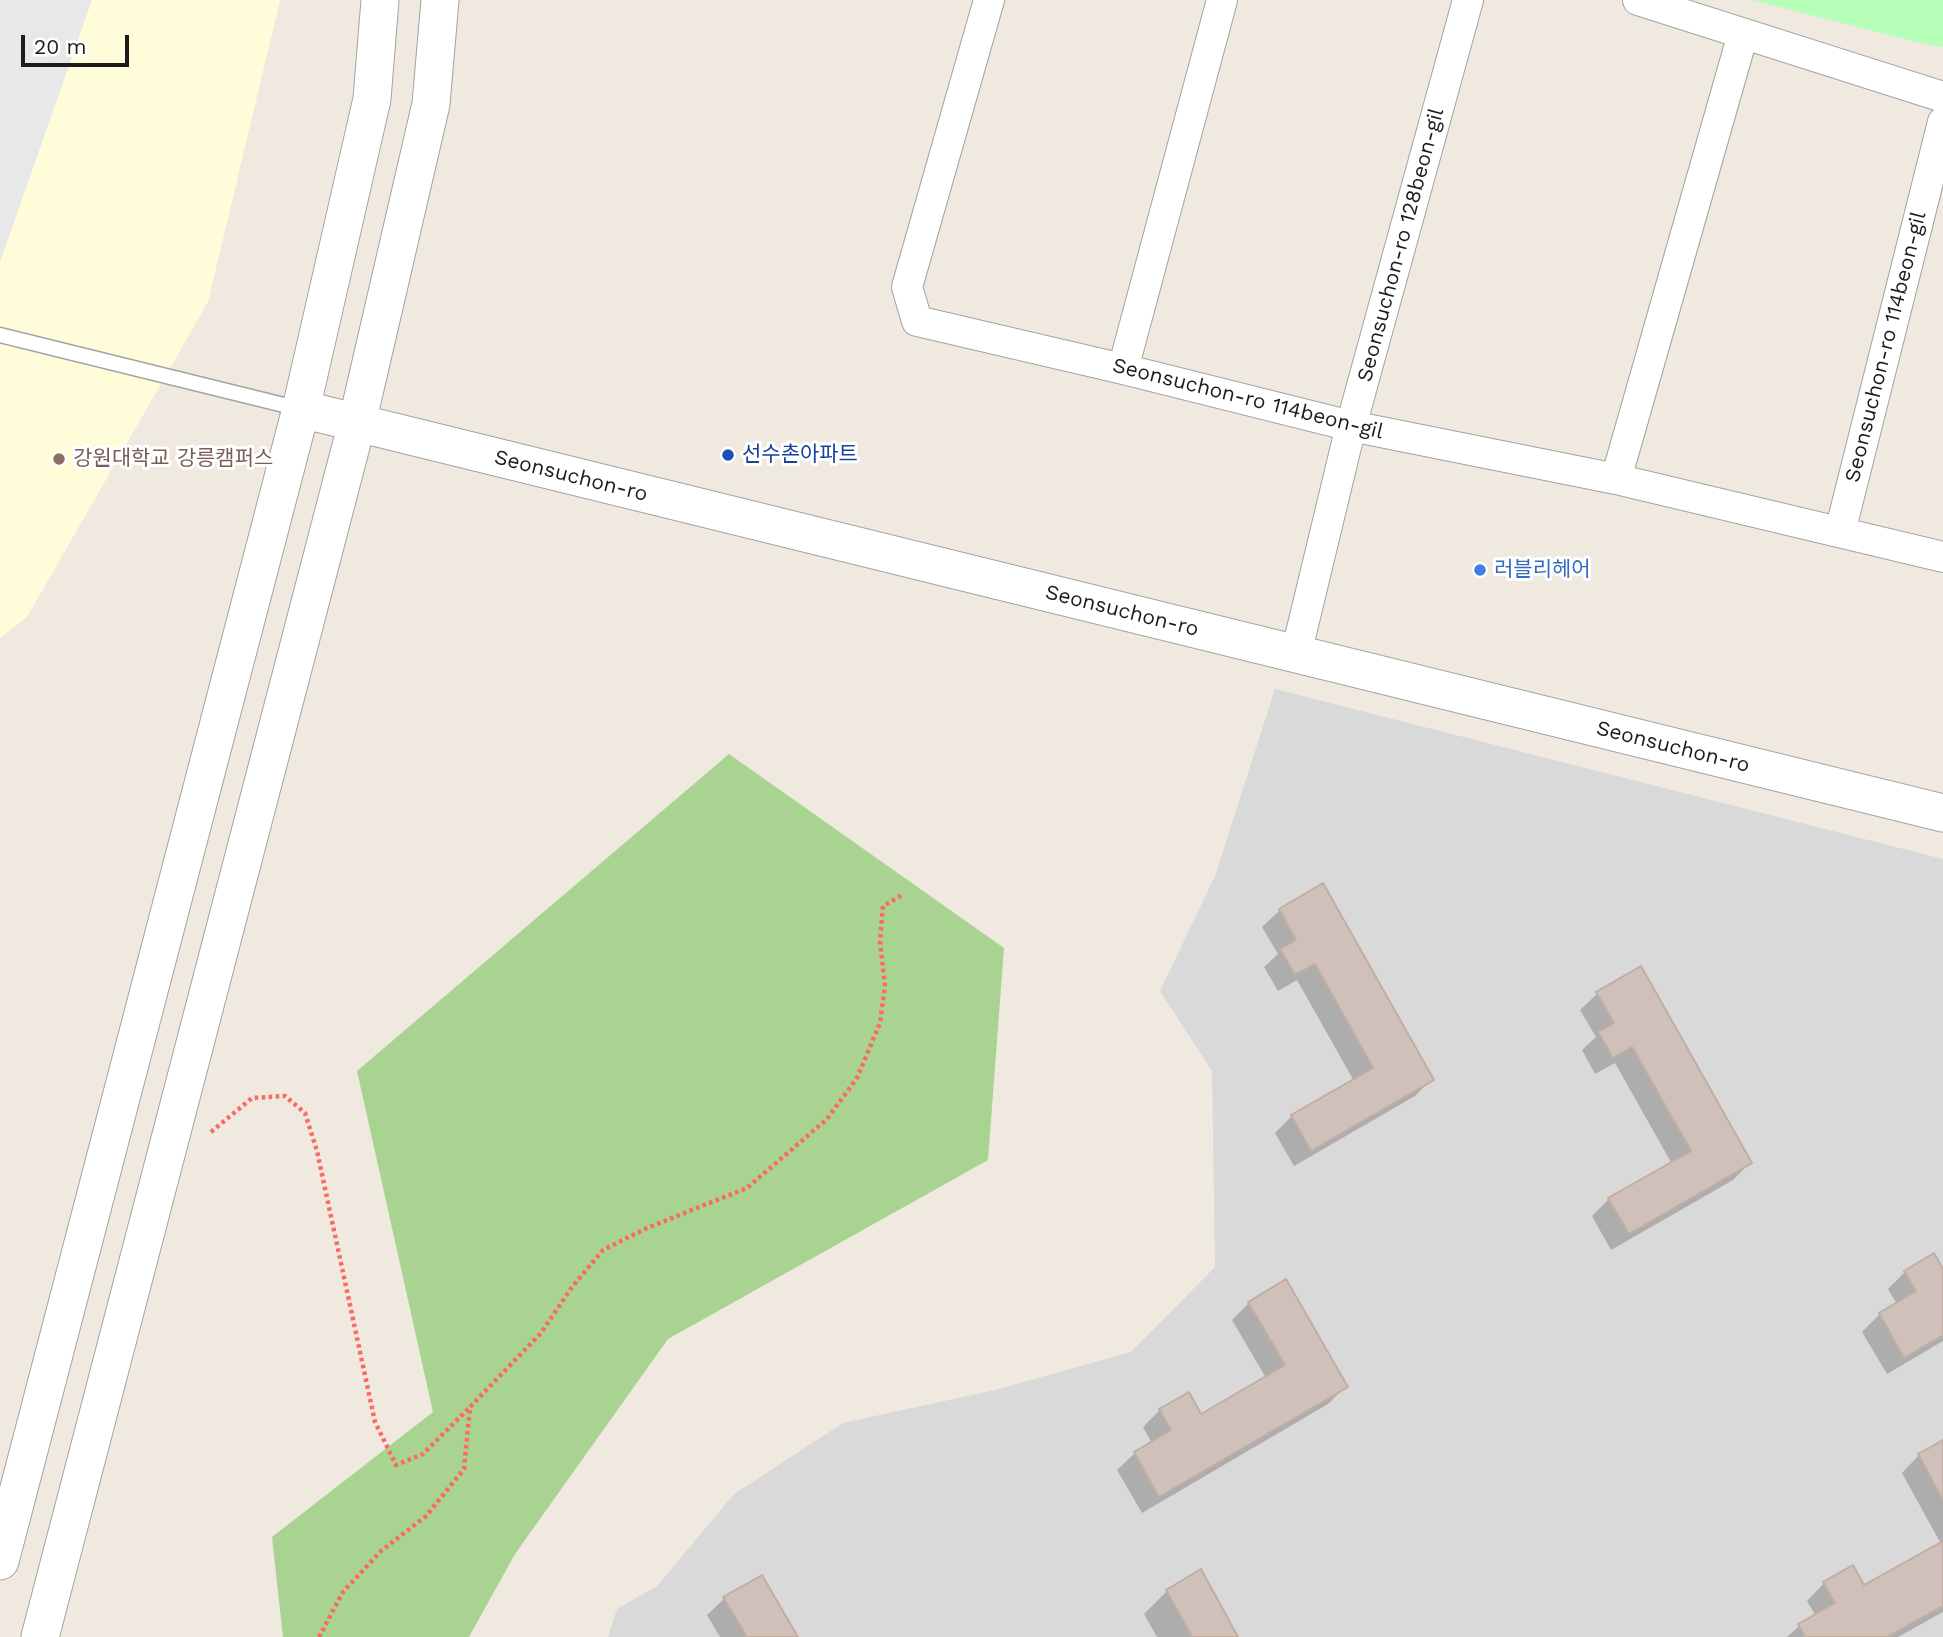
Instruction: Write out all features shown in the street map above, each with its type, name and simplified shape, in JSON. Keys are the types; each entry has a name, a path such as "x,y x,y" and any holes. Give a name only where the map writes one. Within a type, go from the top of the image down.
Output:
{"street":[{"path":"0,1561 301,409 372,99 380,0"},
{"path":"40,1637 357,423 431,104 440,0"},
{"name":"Seonsuchon-ro 114beon-gil","path":"989,0 908,287 917,321 1351,426 1616,479 1943,557"},
{"path":"1123,369 1222,0"},
{"name":"Seonsuchon-ro 128beon-gil","path":"1296,654 1351,426 1468,0"},
{"path":"1638,0 1943,97"},
{"path":"1616,479 1743,34"},
{"name":"Seonsuchon-ro 114beon-gil","path":"1840,532 1943,122"},
{"name":"Seonsuchon-ro","path":"301,409 1943,813"}],"lane":[{"path":"0,335 301,409"}],"path":[{"path":"162,1171 253,1098 285,1096 305,1113 317,1151 375,1422 396,1465 423,1454 541,1334 572,1287 603,1250 647,1228 747,1188 827,1119 858,1078 880,1023 885,986 880,942 883,906 904,894"},
{"path":"319,1637 343,1591 381,1551 426,1516 464,1469 470,1407"}],"shaded area":[{"name":"강원대학교 강릉캠퍼스","path":"0,0 280,0 208,302 27,617 0,638"},
{"path":"0,0 92,0 0,262"},
{"path":"1275,689 1943,859 1943,1637 608,1637 617,1609 657,1586 734,1494 843,1423 995,1390 1131,1352 1215,1267 1212,1071 1160,991 1215,876"}],"green space":[{"path":"1752,0 1943,0 1943,47 1916,42"},
{"path":"729,754 1004,948 988,1160 668,1339 515,1554 469,1637 283,1637 272,1537 433,1412 357,1071"}],"building":[{"path":"1323,883 1434,1080 1311,1151 1291,1115 1373,1068 1315,964 1295,975 1280,949 1296,940 1279,909"},
{"path":"1641,966 1752,1163 1629,1234 1608,1198 1691,1151 1632,1047 1613,1058 1598,1032 1614,1023 1596,992"},
{"path":"1934,1253 1943,1269 1943,1335 1904,1358 1879,1313 1916,1291 1904,1271"},
{"path":"1286,1279 1348,1387 1159,1497 1134,1452 1171,1430 1159,1409 1189,1392 1201,1414 1285,1365 1248,1302"},
{"path":"1943,1440 1943,1500 1918,1454"},
{"path":"1943,1541 1943,1606 1887,1637 1805,1637 1798,1624 1835,1603 1823,1582 1853,1565 1864,1585"},
{"path":"1201,1569 1238,1637 1192,1637 1166,1590"},
{"path":"762,1575 798,1637 747,1637 723,1597"}],"place":[{"name":"선수촌아파트","path":"728,455"},
{"name":"강원대학교 강릉캠퍼스","path":"59,459"},
{"name":"러블리헤어","path":"1480,570"}]}
